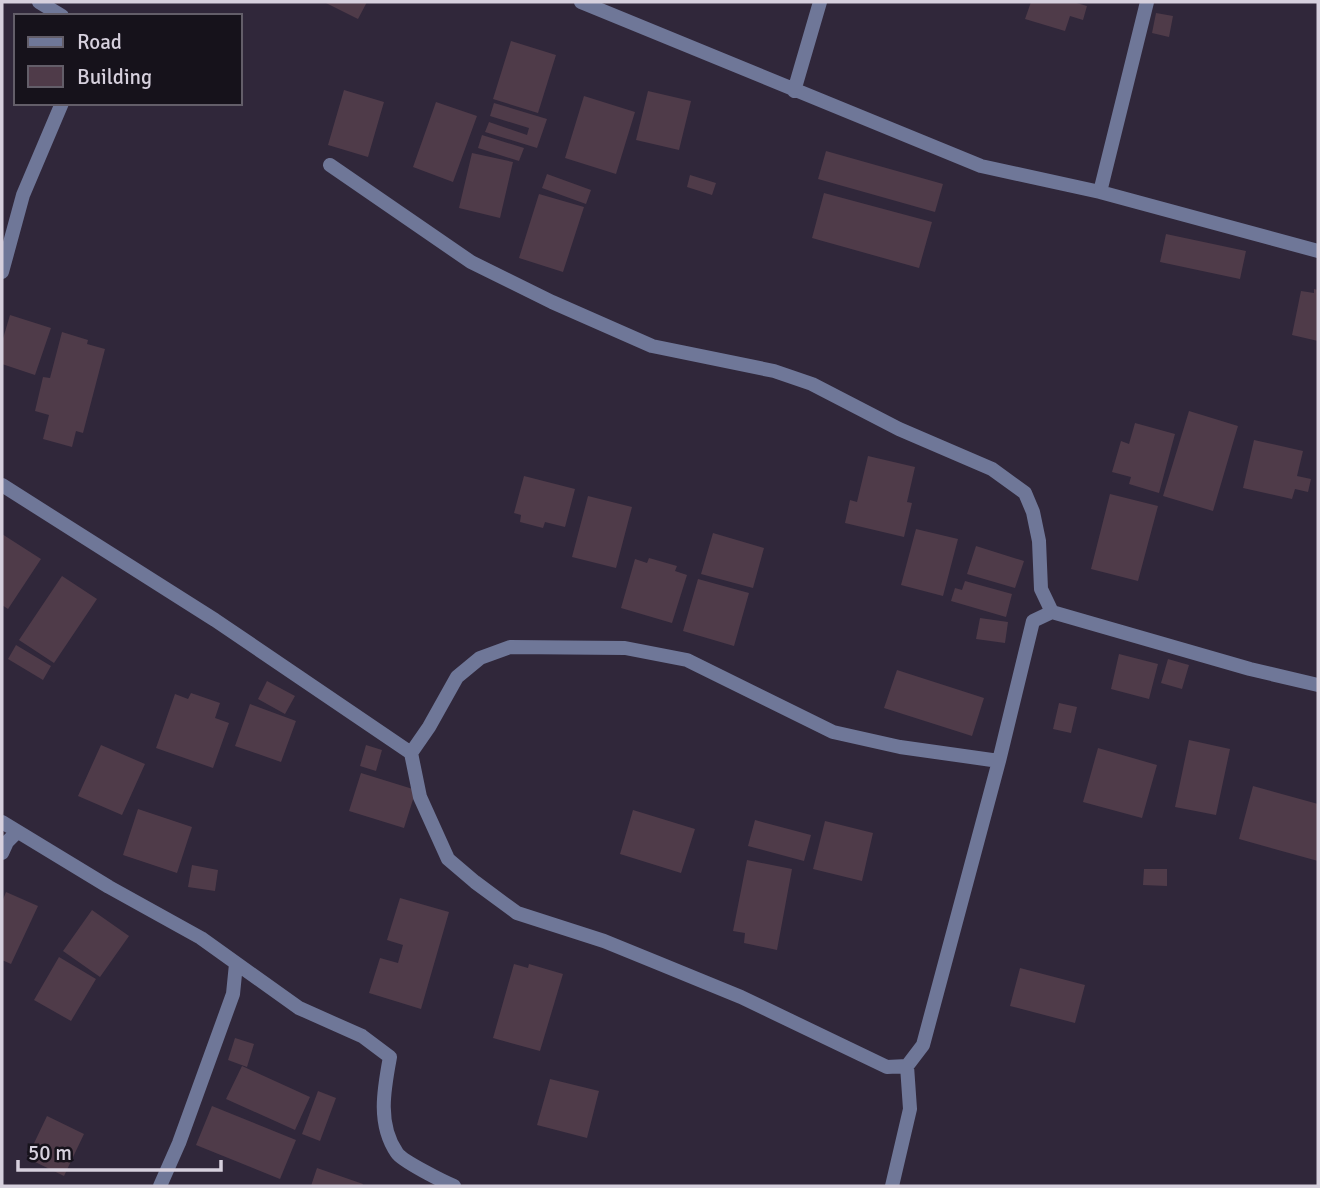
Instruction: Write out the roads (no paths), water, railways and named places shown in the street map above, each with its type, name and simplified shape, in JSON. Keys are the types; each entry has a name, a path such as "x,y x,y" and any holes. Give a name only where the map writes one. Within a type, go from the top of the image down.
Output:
{"street":[{"path":"39,2 59,14"},
{"path":"581,2 981,166 1100,192 1318,251"},
{"path":"794,91 820,2"},
{"path":"1100,192 1147,2"},
{"path":"2,272 23,195 61,105"},
{"path":"330,165 471,262 552,302 652,346 774,371 812,384 899,429 992,469 1026,493 1034,512 1039,541 1041,589 1052,612"},
{"path":"2,485 215,620 411,753 420,797 448,859 475,883 517,913 604,941 682,973 808,1028 887,1067 907,1066"},
{"path":"892,1186 909,1109 907,1066 923,1045 999,761 1033,621 1052,612 1250,669 1318,685"},
{"path":"411,753 457,677 480,658 509,648 625,648 687,660 833,732 888,745 999,761"},
{"path":"2,822 201,938 299,1008 362,1035 390,1057 383,1122 398,1156 454,1186"},
{"path":"2,853 7,842 17,832"},
{"path":"160,1186 179,1143 233,994 236,964"}]}
